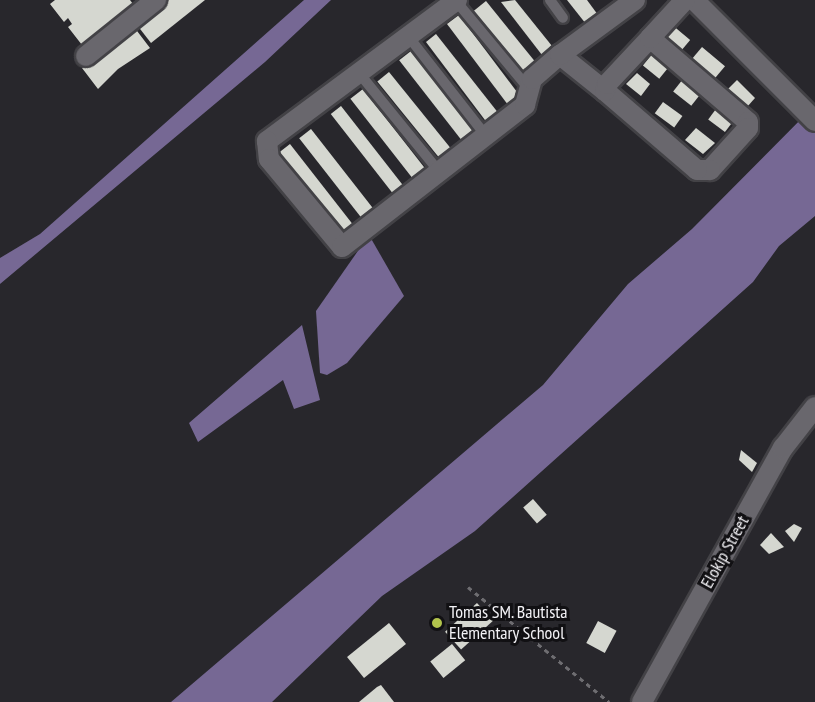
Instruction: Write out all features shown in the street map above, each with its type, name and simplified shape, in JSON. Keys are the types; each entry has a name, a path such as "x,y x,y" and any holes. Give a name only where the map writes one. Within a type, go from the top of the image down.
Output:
{"street":[{"path":"457,1 267,141 268,159 342,247 441,174 525,105 532,79 560,55 635,0"},
{"path":"605,91 686,0"},
{"path":"694,0 815,121"},
{"path":"86,56 150,2"},
{"path":"560,55 697,170 710,170 748,128 748,122 650,38"},
{"name":"Elokip Street","path":"642,702 783,448 815,407"}],"lane":[{"path":"550,0 563,18"},
{"path":"457,1 529,89"},
{"path":"408,36 487,137"},
{"path":"359,73 441,174"}],"path":[{"path":"468,587 609,702"}],"shaded area":[{"path":"304,0 331,0 265,62 0,284 0,258 40,234"},
{"path":"815,105 815,216 779,246 753,282 475,531 382,596 272,702 171,702 543,385 628,284 692,229"},
{"path":"369,235 404,296 347,363 327,375 320,373 316,311"},
{"path":"302,325 320,400 294,409 283,380 198,442 189,423"}],"building":[{"path":"55,0 130,0 133,4 82,45 68,27 72,24 68,18 64,22 50,4"},
{"path":"169,0 205,0 151,43 137,25"},
{"path":"515,0 552,46 542,55 501,2"},
{"path":"567,0 587,0 598,15 586,24"},
{"path":"486,1 538,66 526,76 474,11"},
{"path":"459,15 523,100 511,109 447,24"},
{"path":"671,24 690,40 681,51 662,35"},
{"path":"134,27 150,48 118,69 98,89 82,68"},
{"path":"436,34 503,119 491,128 426,42"},
{"path":"702,47 725,66 715,79 692,59"},
{"path":"411,51 478,137 466,146 399,60"},
{"path":"653,53 669,66 659,79 643,65"},
{"path":"389,72 456,155 445,165 377,81"},
{"path":"637,73 650,84 641,96 626,84"},
{"path":"683,79 701,93 691,106 673,92"},
{"path":"737,80 755,98 747,107 727,90"},
{"path":"363,89 428,172 415,182 350,99"},
{"path":"663,102 682,116 674,127 655,113"},
{"path":"341,106 406,190 396,198 331,114"},
{"path":"716,109 733,122 725,132 708,119"},
{"path":"696,128 715,143 703,154 685,140"},
{"path":"311,129 377,213 365,223 299,138"},
{"path":"290,144 355,227 342,237 277,154"},
{"path":"741,450 757,463 752,472 739,460"},
{"path":"533,499 547,515 537,523 523,508"},
{"path":"794,524 802,528 794,542 785,531"},
{"path":"771,533 784,547 769,554 760,545"},
{"path":"477,603 493,621 461,650 445,632"},
{"path":"598,621 617,631 605,653 586,643"},
{"path":"389,623 406,644 364,678 347,657"},
{"path":"452,644 465,660 443,678 430,662"},
{"path":"381,685 394,702 359,702 377,687"}],"place":[{"name":"Tomas SM. Bautista Elementary School","path":"437,623"}]}
